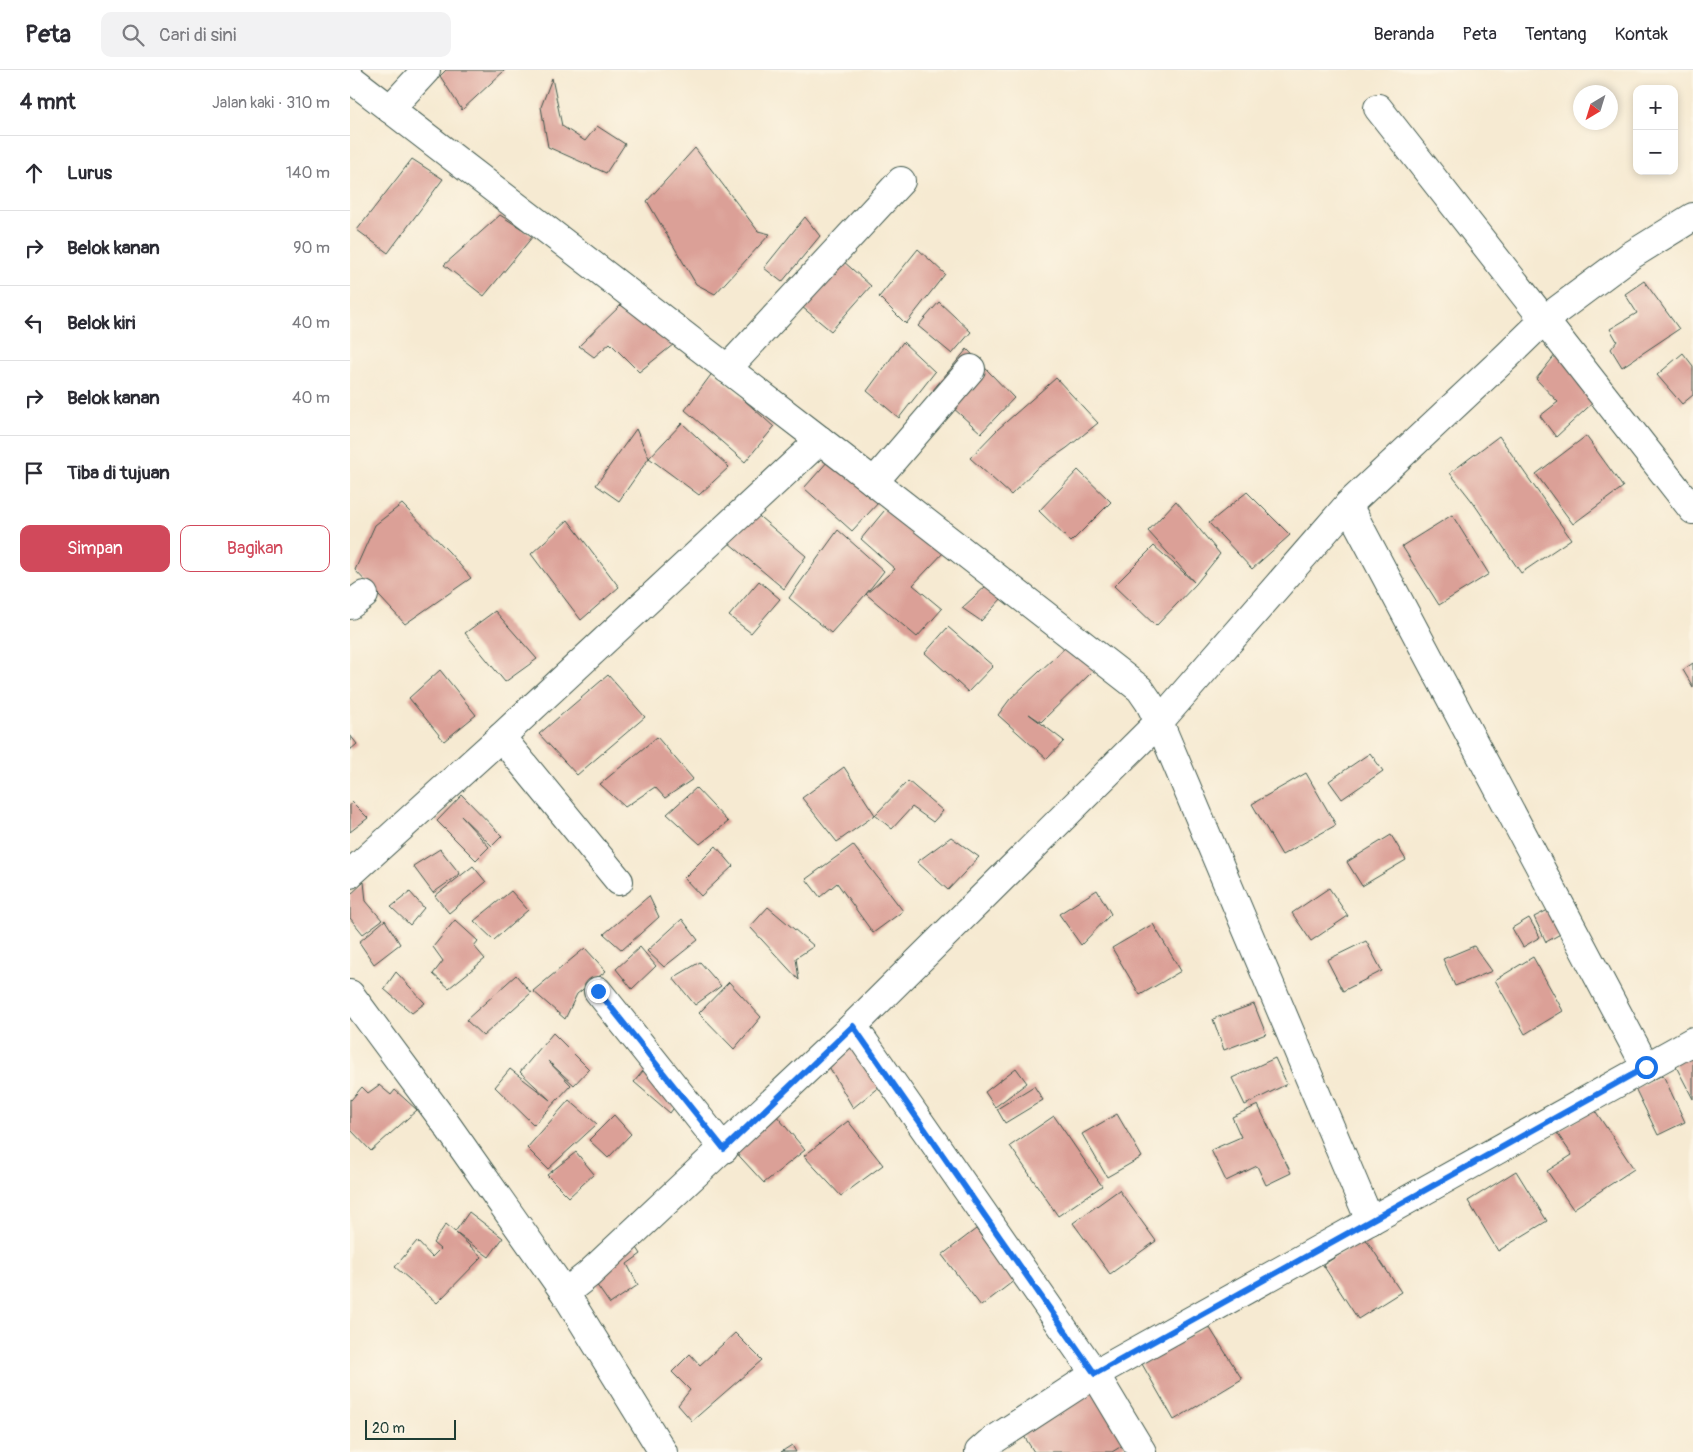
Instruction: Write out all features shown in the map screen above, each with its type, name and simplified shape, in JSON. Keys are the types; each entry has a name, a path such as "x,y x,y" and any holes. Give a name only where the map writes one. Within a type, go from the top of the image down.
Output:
{"street":[{"path":"390,109 426,70"},
{"path":"350,78 1140,689 1159,722 1370,1221"},
{"path":"1378,108 1693,510"},
{"path":"727,369 901,181"},
{"path":"565,1293 590,1274 853,1026 1159,722 1348,505 1544,320 1630,256 1693,217"},
{"path":"874,482 971,369"},
{"path":"350,874 501,737 820,440"},
{"path":"1348,505 1646,1067"},
{"path":"501,737 619,881"},
{"path":"598,991 724,1149"},
{"path":"350,994 444,1121 565,1293 663,1452"},
{"path":"853,1026 1095,1374 1142,1452"},
{"path":"979,1452 989,1443 1095,1374 1693,1041"}],"building":[{"path":"446,70 505,70 462,110 440,76"},
{"path":"552,78 562,126 585,141 597,126 625,144 606,173 548,147 541,107"},
{"path":"695,148 758,231 770,234 715,294 696,284 647,201"},
{"path":"412,159 443,179 388,253 357,230"},
{"path":"500,215 533,236 484,296 444,265"},
{"path":"805,217 820,236 782,282 764,268"},
{"path":"918,249 945,274 906,324 879,297"},
{"path":"842,260 871,286 831,331 802,307"},
{"path":"1644,281 1679,329 1622,367 1611,349 1617,341 1610,329 1637,313 1625,294"},
{"path":"625,301 679,340 639,372 610,343 594,357 579,346"},
{"path":"939,302 971,332 952,354 918,326"},
{"path":"903,342 935,372 899,418 867,391"},
{"path":"967,349 1014,398 981,433 933,390"},
{"path":"1560,349 1599,397 1556,437 1540,416 1558,402 1536,379"},
{"path":"1683,353 1693,366 1693,395 1682,404 1657,375"},
{"path":"713,372 774,427 745,462 685,410"},
{"path":"1056,378 1098,423 1067,448 1036,469 1011,495 970,458 998,429"},
{"path":"682,423 729,467 699,495 649,458"},
{"path":"636,429 649,458 619,501 596,485"},
{"path":"1499,436 1571,539 1521,573 1472,501 1450,473"},
{"path":"1586,436 1623,487 1573,524 1536,474"},
{"path":"829,460 880,501 852,531 804,488"},
{"path":"1078,470 1111,502 1071,542 1039,511"},
{"path":"1247,492 1290,535 1252,569 1209,523"},
{"path":"1176,501 1220,554 1196,584 1156,626 1114,586 1154,546 1194,582 1148,531"},
{"path":"402,504 449,552 471,578 405,624 355,570 375,525"},
{"path":"889,505 945,551 913,585 942,609 917,637 866,594 895,569 861,539"},
{"path":"748,507 806,556 784,589 729,543"},
{"path":"1452,515 1489,574 1439,605 1402,546"},
{"path":"568,520 619,587 581,620 531,554"},
{"path":"838,530 884,571 831,633 789,598"},
{"path":"759,581 780,599 751,633 729,616"},
{"path":"986,586 1002,598 981,621 962,608"},
{"path":"495,611 537,659 505,682 465,633"},
{"path":"948,627 993,666 968,692 925,653"},
{"path":"1068,645 1095,669 1041,722 1029,714 1064,741 1047,759 998,715 1010,699"},
{"path":"1693,663 1693,687 1683,670"},
{"path":"440,670 476,715 444,741 409,698"},
{"path":"608,675 645,717 577,775 539,734"},
{"path":"350,735 357,744 350,750"},
{"path":"657,737 693,779 665,798 655,787 625,807 600,784"},
{"path":"1370,753 1383,771 1342,799 1329,781"},
{"path":"844,767 875,815 837,842 802,798"},
{"path":"1306,773 1336,825 1282,855 1252,804"},
{"path":"908,781 943,811 933,822 912,807 892,829 875,815"},
{"path":"696,788 728,822 700,844 667,814"},
{"path":"462,795 502,836 492,846 461,816 489,847 476,860 437,821"},
{"path":"352,802 368,818 350,832 350,804"},
{"path":"1391,835 1406,860 1362,886 1347,862"},
{"path":"951,837 979,857 948,890 917,862"},
{"path":"853,845 903,911 873,933 837,883 820,897 806,879"},
{"path":"716,846 733,866 701,896 684,878"},
{"path":"440,849 460,874 433,893 413,866"},
{"path":"473,866 486,882 449,913 435,896"},
{"path":"364,882 366,901 382,920 363,934 350,918 350,895"},
{"path":"1329,888 1348,916 1311,941 1292,913"},
{"path":"1097,890 1111,914 1081,945 1059,914"},
{"path":"511,891 528,910 494,940 474,921"},
{"path":"410,892 424,908 410,925 391,907"},
{"path":"649,896 659,917 622,950 604,934"},
{"path":"768,907 814,946 796,958 799,980 750,927"},
{"path":"1552,908 1564,932 1546,942 1534,917"},
{"path":"1529,918 1540,937 1523,947 1512,928"},
{"path":"682,919 698,940 664,967 647,951"},
{"path":"385,920 400,944 374,964 359,942"},
{"path":"455,920 478,941 474,946 485,959 449,988 433,974 443,961 433,947"},
{"path":"1153,924 1181,971 1140,995 1112,948"},
{"path":"1366,941 1382,971 1343,991 1327,960"},
{"path":"1474,946 1492,971 1455,986 1443,959"},
{"path":"640,947 656,966 632,989 616,969"},
{"path":"585,948 606,971 577,994 565,1019 533,991"},
{"path":"1533,957 1563,1011 1525,1034 1495,980"},
{"path":"700,962 721,986 695,1005 673,978"},
{"path":"396,972 425,1003 412,1013 384,989"},
{"path":"516,975 531,993 483,1036 466,1020"},
{"path":"729,982 761,1017 734,1049 699,1013"},
{"path":"1254,1004 1266,1034 1224,1050 1213,1019"},
{"path":"553,1033 589,1069 574,1085 548,1061 571,1085 534,1125 495,1087 510,1069 550,1100 520,1072"},
{"path":"855,1038 886,1081 853,1108 824,1058"},
{"path":"1693,1050 1693,1099 1671,1057"},
{"path":"656,1055 687,1090 670,1113 634,1082"},
{"path":"1275,1058 1287,1084 1245,1105 1232,1078"},
{"path":"1016,1068 1027,1083 995,1107 985,1092"},
{"path":"1663,1075 1685,1122 1658,1135 1635,1088"},
{"path":"379,1085 391,1095 395,1090 417,1110 371,1151 350,1129 350,1099 362,1087 368,1093"},
{"path":"1034,1086 1043,1100 1005,1123 997,1109"},
{"path":"569,1100 597,1124 548,1169 527,1148"},
{"path":"1258,1105 1291,1173 1266,1185 1257,1166 1226,1181 1211,1150 1241,1137 1232,1117"},
{"path":"771,1109 805,1150 764,1183 731,1147"},
{"path":"1594,1109 1634,1169 1573,1209 1547,1171 1572,1155 1557,1133"},
{"path":"1117,1114 1142,1157 1107,1177 1082,1134"},
{"path":"614,1115 631,1134 608,1158 589,1140"},
{"path":"1054,1116 1102,1186 1058,1216 1010,1146"},
{"path":"848,1121 883,1165 841,1196 804,1156"},
{"path":"576,1152 594,1174 569,1197 547,1175"},
{"path":"1516,1171 1547,1221 1498,1251 1468,1201"},
{"path":"1119,1190 1156,1241 1110,1274 1073,1223"},
{"path":"469,1212 503,1238 489,1257 456,1233 482,1257 437,1303 395,1267 417,1241 432,1257 440,1249 433,1243 446,1224 455,1232"},
{"path":"976,1229 1015,1280 981,1306 942,1255"},
{"path":"630,1237 641,1254 627,1264 638,1285 610,1304 589,1274"},
{"path":"1365,1238 1401,1292 1358,1319 1323,1265"},
{"path":"1208,1325 1242,1379 1174,1420 1142,1364"},
{"path":"735,1333 762,1360 692,1421 678,1405 690,1390 672,1372 690,1354 700,1365"},
{"path":"1096,1389 1125,1444 1112,1452 1034,1452 1022,1433"},
{"path":"792,1445 796,1452 781,1452"}],"route":[{"path":"598,991 724,1149 853,1026 1095,1374 1646,1067"}]}
